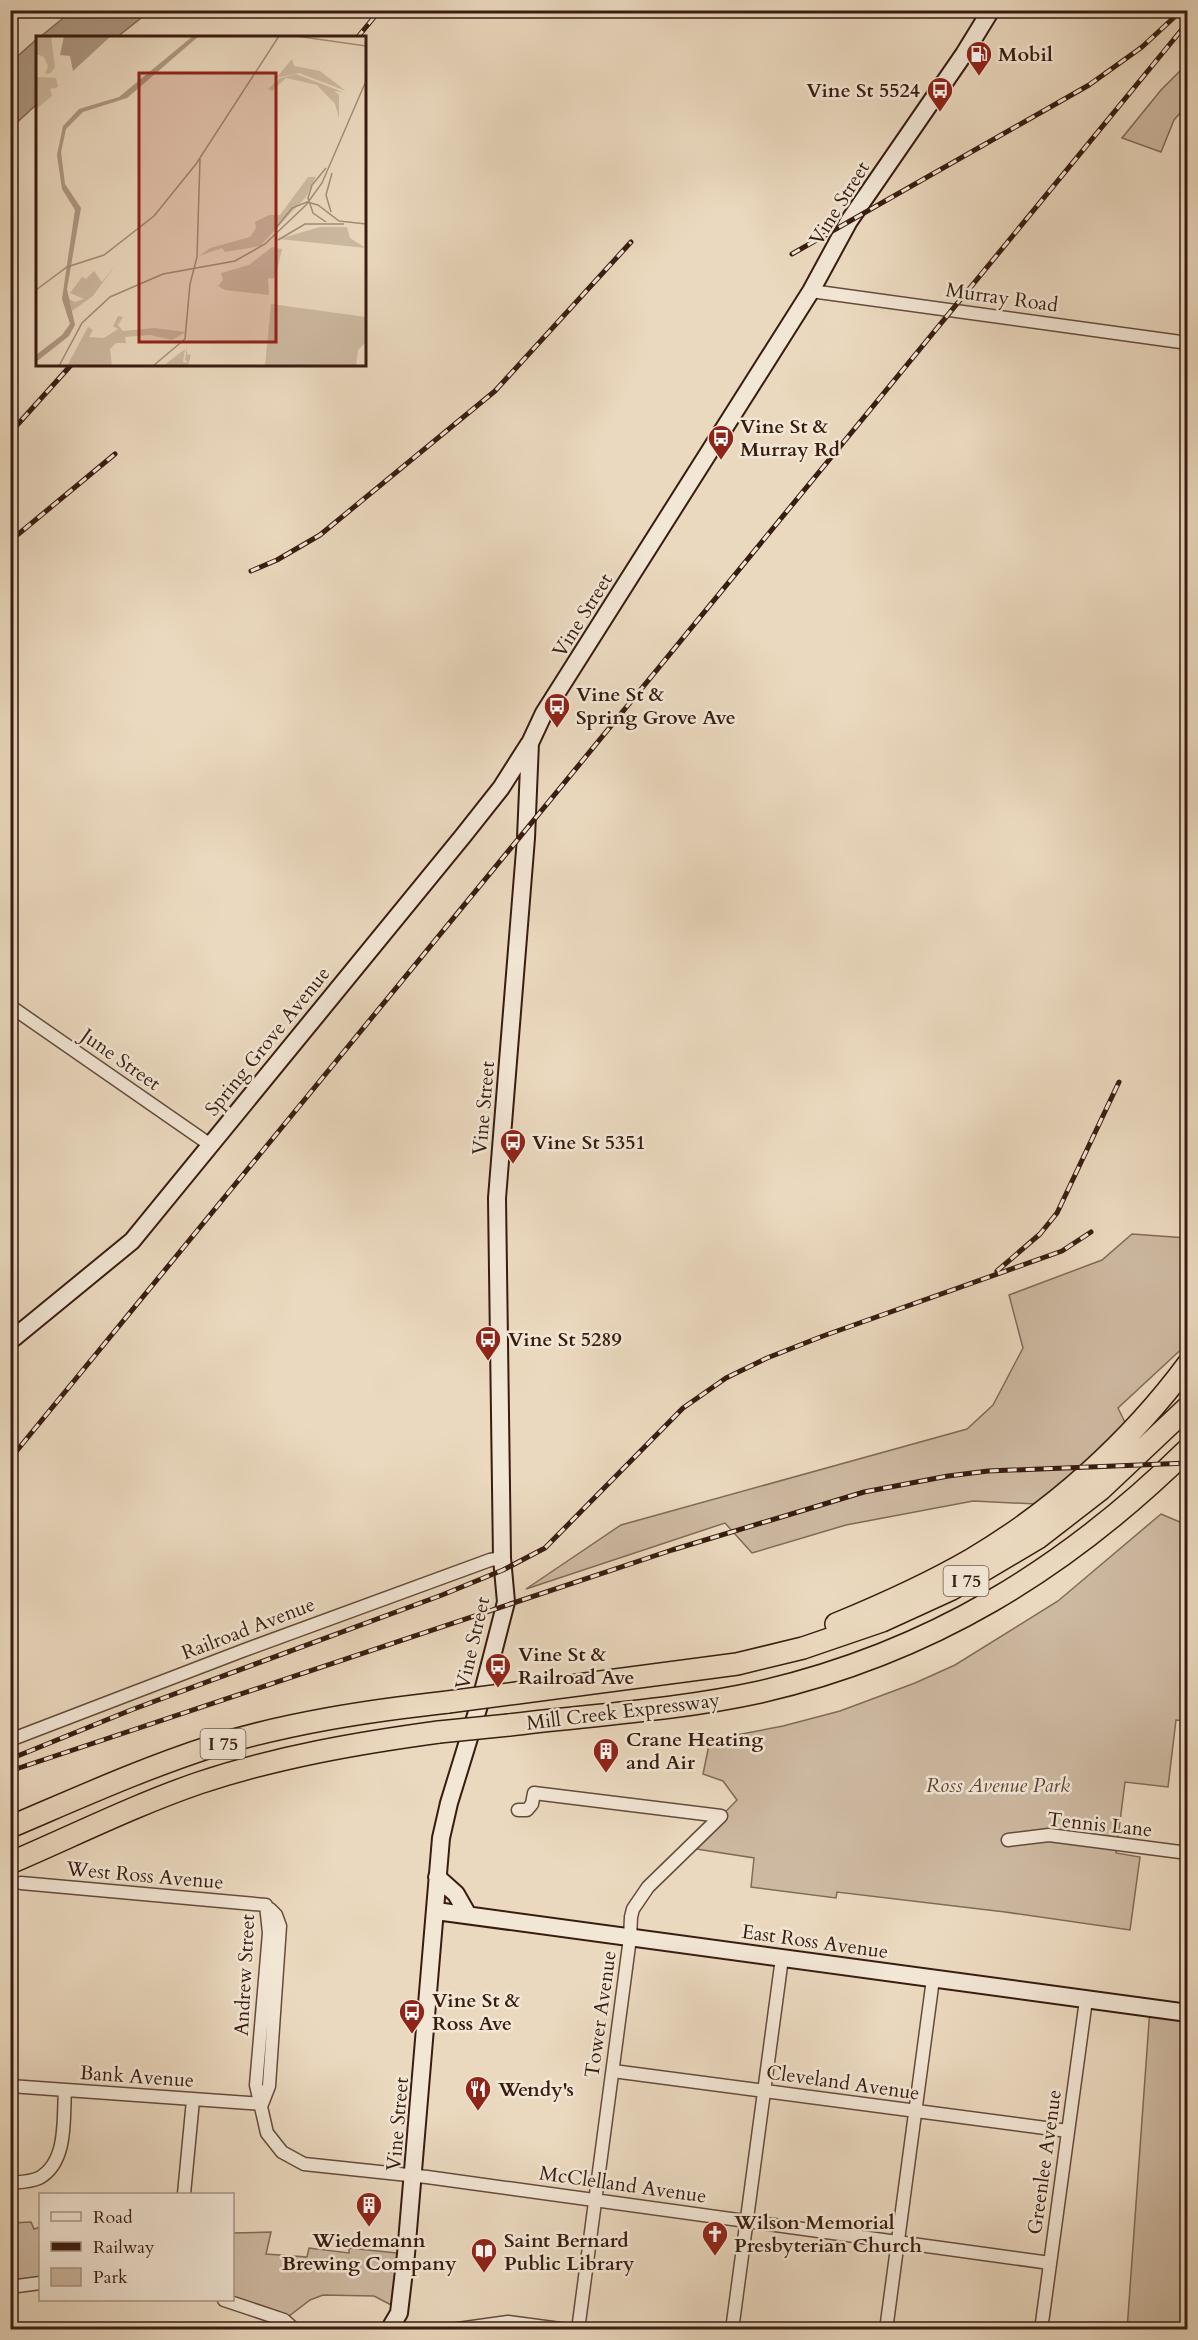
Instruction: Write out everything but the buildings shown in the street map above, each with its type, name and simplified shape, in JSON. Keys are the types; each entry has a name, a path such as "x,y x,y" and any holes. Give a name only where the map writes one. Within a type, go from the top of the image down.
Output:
{"highway":[{"path":"700,1669 734,1654 816,1632 885,1602 972,1559 1035,1516 1113,1449 1150,1412 1188,1364"},
{"name":"Mill Creek Expressway","path":"10,1827 135,1774 219,1745 321,1720 368,1711 517,1694 700,1669 770,1657 840,1637 882,1621 952,1589 1038,1538 1100,1490 1188,1407"},
{"name":"Mill Creek Expressway","path":"10,1863 147,1803 240,1770 319,1750 439,1732 724,1698 793,1683 865,1661 973,1613 1039,1574 1098,1530 1188,1449"},
{"path":"1160,1476 1181,1469 1188,1464"}],"main road":[{"name":"Vine Street","path":"396,2328 413,2176 437,1877 446,1816 484,1688 506,1602 502,1558 497,1198 526,838 530,743 544,713 811,291 849,221 964,54 991,10"},
{"name":"Spring Grove Avenue","path":"10,1341 132,1241 463,836 501,788 530,743"},
{"path":"437,1877 456,1894 468,1916"},
{"name":"East Ross Avenue","path":"436,1911 1188,2013"}],"street":[{"name":"Murray Road","path":"811,291 1188,343"},
{"name":"June Street","path":"10,1006 209,1144"},
{"name":"Railroad Avenue","path":"10,1740 390,1596 490,1560 502,1558"},
{"name":"Tower Avenue","path":"518,1810 527,1809 532,1804 534,1793 721,1816 648,1887 633,1909 578,2330"},
{"name":"Tennis Lane","path":"1008,1840 1050,1835 1188,1853"},
{"name":"West Ross Avenue","path":"21,1883 266,1905"},
{"name":"Andrew Street","path":"262,2104 269,2086 279,1926 276,1915 266,1905"},
{"path":"732,2330 782,1958"},
{"path":"886,2330 933,1979"},
{"name":"Greenlee Avenue","path":"1041,2330 1086,2000"},
{"name":"Cleveland Avenue","path":"613,2071 1068,2131"},
{"name":"Bank Avenue","path":"10,2086 262,2104"},
{"path":"10,2183 38,2178 54,2164 60,2150 65,2090"},
{"path":"184,2193 193,2100"},
{"name":"McClelland Avenue","path":"262,2104 263,2123 276,2146 292,2159 304,2164 747,2220 1050,2263"},
{"path":"10,2287 39,2283"},
{"path":"227,2301 284,2320 295,2330"},
{"path":"451,2330 508,2322 568,2330"}],"green space":[{"path":"1187,64 1187,105 1174,120 1161,152 1122,138 1161,90"},
{"path":"1132,1234 1187,1238 1187,1344 1118,1408 1134,1441 1056,1505 973,1501 846,1525 752,1553 725,1523 526,1589 621,1525 967,1429 993,1405 1023,1348 1009,1295 1102,1260"},
{"name":"Ross Avenue Park","path":"1161,1514 1187,1525 1187,1721 1176,1720 1168,1787 1125,1782 1116,1853 1140,1857 1130,1930 837,1892 836,1898 751,1887 754,1858 690,1848 737,1800 723,1781 703,1774 710,1740 783,1726 840,1711 915,1683 955,1665 1058,1601"},
{"path":"1150,2008 1187,2013 1187,2329 1127,2330"},
{"path":"31,2222 34,2229 39,2227 39,2283 11,2287 11,2223"},
{"path":"271,2232 266,2254 307,2257 309,2248 349,2253 349,2248 406,2254 399,2309 374,2296 323,2295 310,2300 284,2320 234,2301 234,2233"}],"shaded area":[{"path":"72,10 150,11 118,36 41,36"},
{"path":"36,40 36,105 11,128 11,62"}],"railway":[{"path":"359,36 380,10"},
{"path":"792,254 1089,85 1142,47 1182,10"},
{"path":"10,1459 1188,22"},
{"path":"251,571 277,560 320,535 495,391 631,242"},
{"path":"10,433 70,366"},
{"path":"10,541 115,454"},
{"path":"997,1271 1040,1234 1057,1213 1119,1082"},
{"path":"10,1759 131,1710 442,1595 503,1570 545,1548 683,1408 726,1378 767,1358 823,1336 1062,1251 1091,1232"},
{"path":"10,1771 672,1550 864,1492 988,1471 1188,1463"}],"place":[{"name":"Mobil","path":"979,77"},
{"name":"Vine St 5524","path":"940,113"},
{"name":"Vine St & Murray Rd","path":"721,461"},
{"name":"Vine St & Spring Grove Ave","path":"557,729"},
{"name":"Vine St 5351","path":"513,1165"},
{"name":"Vine St 5289","path":"488,1362"},
{"name":"Vine St & Railroad Ave","path":"498,1689"},
{"name":"Crane Heating and Air","path":"606,1774"},
{"name":"Vine St & Ross Ave","path":"412,2035"},
{"name":"Wendy's","path":"478,2112"},
{"name":"Wiedemann Brewing Company","path":"369,2228"},
{"name":"Wilson Memorial Presbyterian Church","path":"715,2257"},
{"name":"Saint Bernard Public Library","path":"484,2274"}]}
